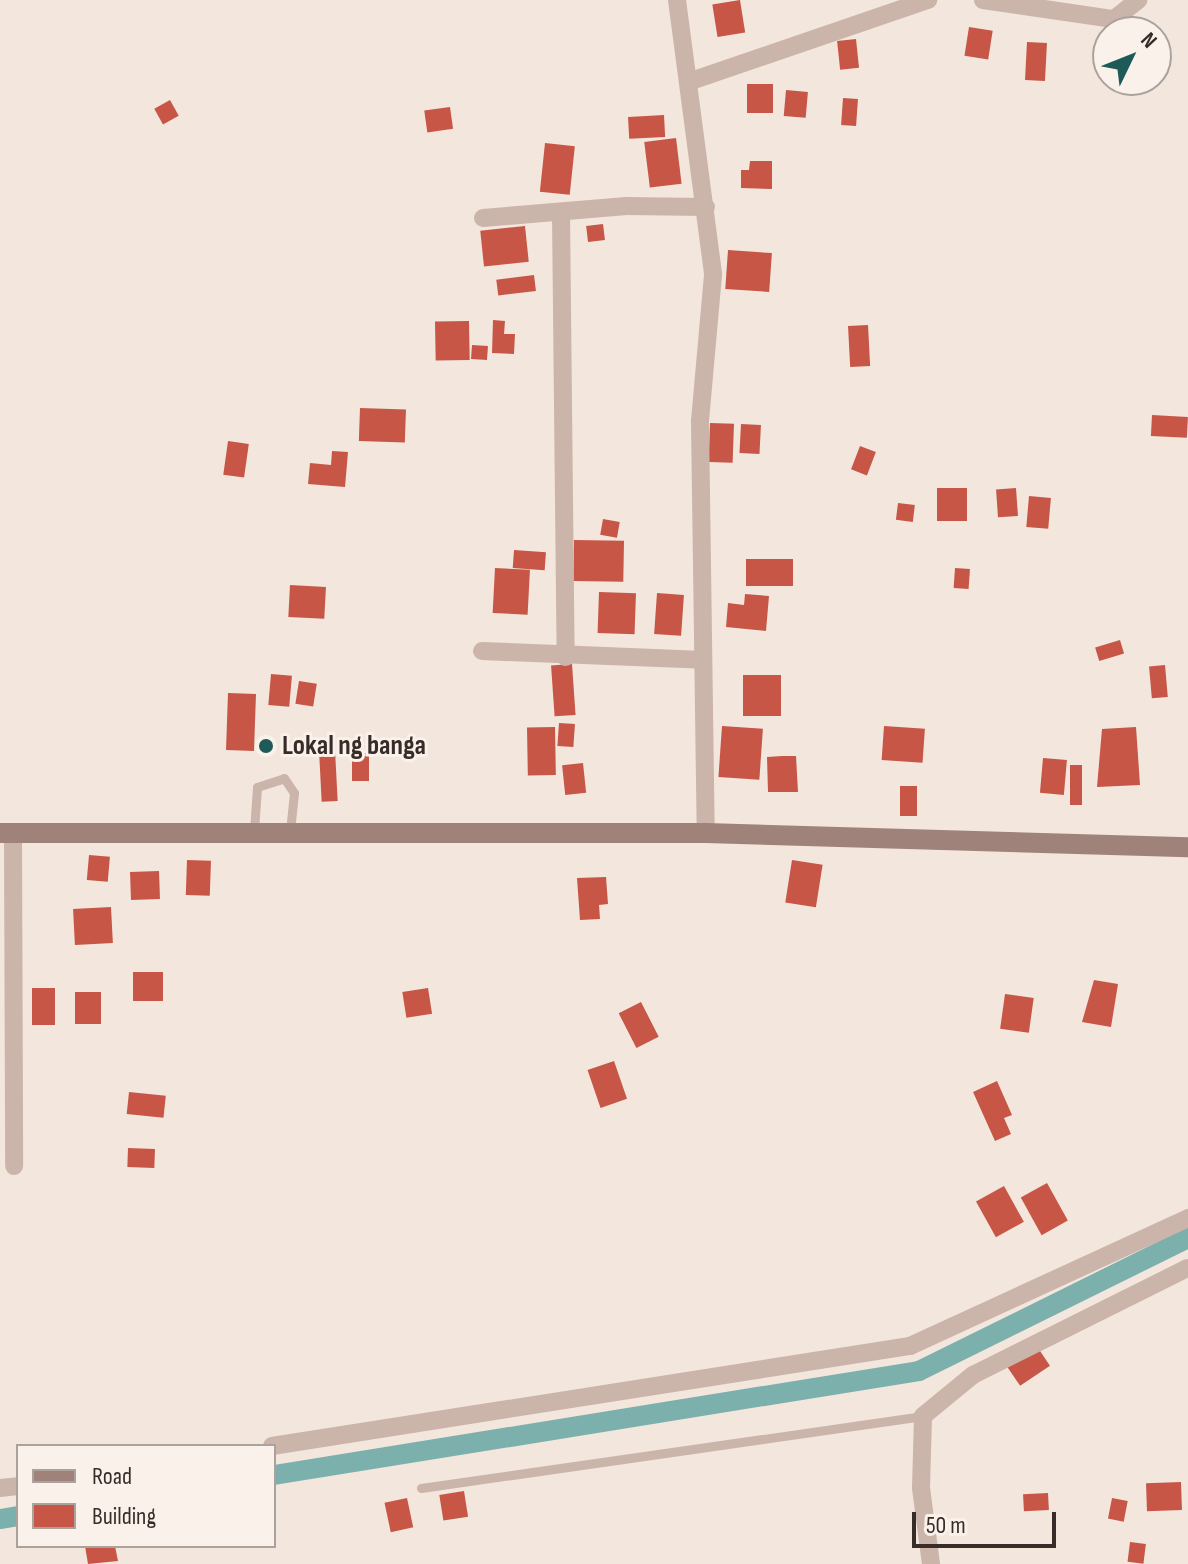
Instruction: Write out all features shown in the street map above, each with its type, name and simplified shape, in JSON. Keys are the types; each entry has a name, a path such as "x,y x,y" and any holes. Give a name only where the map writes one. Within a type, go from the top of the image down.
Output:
{"main road":[{"path":"6,832 706,833 1188,847"}],"street":[{"path":"677,0 713,275 700,422 706,833"},
{"path":"688,82 928,0"},
{"path":"983,0 1114,19 1138,0"},
{"path":"483,218 706,207"},
{"path":"561,213 566,657"},
{"path":"482,651 566,657 703,660"},
{"path":"6,832 14,1166"},
{"path":"276,1445 910,1346 1188,1218"},
{"path":"931,1564 921,1488 923,1416 973,1375 1188,1268"}],"lane":[{"path":"254,831 257,787 284,778 294,793 290,834"},
{"path":"421,1488 923,1416"}],"building":[{"path":"740,0 745,33 718,37 712,4"},
{"path":"969,27 993,31 988,59 964,56"},
{"path":"856,39 859,68 840,70 837,41"},
{"path":"1027,42 1047,43 1045,81 1025,80"},
{"path":"747,84 773,84 773,113 747,113"},
{"path":"786,90 808,92 806,118 784,116"},
{"path":"843,98 858,99 856,126 841,125"},
{"path":"170,100 179,116 163,124 154,109"},
{"path":"450,107 453,129 427,132 424,111"},
{"path":"664,115 665,137 629,139 628,117"},
{"path":"676,138 682,184 650,188 644,142"},
{"path":"545,143 575,146 570,195 540,192"},
{"path":"750,161 772,161 772,189 741,188 741,170 749,170"},
{"path":"603,224 605,240 588,242 586,226"},
{"path":"525,226 529,262 484,267 480,231"},
{"path":"728,250 772,253 769,292 725,289"},
{"path":"534,275 536,291 498,296 496,280"},
{"path":"493,320 505,321 504,334 515,334 514,354 492,353"},
{"path":"469,321 470,360 436,361 435,322"},
{"path":"868,325 870,366 850,367 848,326"},
{"path":"472,345 488,346 487,360 471,359"},
{"path":"360,408 406,410 405,443 359,441"},
{"path":"1152,415 1188,417 1187,438 1151,436"},
{"path":"710,423 734,424 733,463 709,462"},
{"path":"741,424 761,425 759,454 739,453"},
{"path":"228,441 249,444 244,478 223,475"},
{"path":"860,446 876,452 867,475 851,469"},
{"path":"332,451 348,452 345,487 308,484 310,463 331,465"},
{"path":"937,488 967,488 967,521 937,521"},
{"path":"1016,488 1018,516 998,517 996,489"},
{"path":"1029,496 1051,498 1048,529 1026,527"},
{"path":"898,503 915,505 913,522 896,520"},
{"path":"603,519 620,522 617,538 600,535"},
{"path":"574,540 624,541 623,582 573,581"},
{"path":"514,550 546,552 545,570 513,568"},
{"path":"746,559 793,559 793,586 746,586"},
{"path":"495,568 530,570 528,615 493,613"},
{"path":"955,568 970,569 969,589 954,588"},
{"path":"290,585 326,587 324,619 288,617"},
{"path":"599,592 636,593 635,634 598,633"},
{"path":"657,593 684,595 681,636 654,634"},
{"path":"745,594 769,596 766,631 726,627 728,603 744,605"},
{"path":"1120,640 1124,653 1099,661 1095,648"},
{"path":"572,664 576,715 555,716 551,665"},
{"path":"1165,665 1168,697 1152,698 1149,666"},
{"path":"271,674 292,676 289,707 268,705"},
{"path":"743,675 781,675 781,716 743,716"},
{"path":"299,681 317,684 313,707 295,704"},
{"path":"228,693 256,694 254,751 226,750"},
{"path":"559,723 575,724 573,747 557,746"},
{"path":"722,726 763,729 759,780 718,777"},
{"path":"884,726 925,729 923,763 882,760"},
{"path":"527,727 555,727 556,775 528,775"},
{"path":"1136,727 1140,785 1097,787 1102,729"},
{"path":"335,750 338,801 322,802 319,751"},
{"path":"352,753 369,753 369,781 352,781"},
{"path":"796,756 798,792 768,792 767,757"},
{"path":"1043,758 1067,760 1064,795 1040,793"},
{"path":"583,763 586,793 565,795 562,765"},
{"path":"1070,765 1082,765 1082,805 1070,805"},
{"path":"900,786 917,786 917,816 900,816"},
{"path":"89,855 110,857 108,882 87,880"},
{"path":"187,860 211,861 210,896 186,895"},
{"path":"792,860 823,865 816,907 785,902"},
{"path":"159,871 160,899 131,900 130,872"},
{"path":"606,877 608,904 599,905 600,919 580,920 577,878"},
{"path":"111,907 113,943 75,945 73,909"},
{"path":"133,972 163,972 163,1001 133,1001"},
{"path":"1094,980 1118,984 1111,1027 1082,1022"},
{"path":"32,988 55,988 55,1025 32,1025"},
{"path":"428,988 432,1014 406,1018 402,992"},
{"path":"75,992 101,992 101,1024 75,1024"},
{"path":"1005,994 1034,998 1029,1033 1000,1029"},
{"path":"641,1002 659,1037 636,1048 619,1013"},
{"path":"614,1061 627,1099 601,1108 588,1070"},
{"path":"997,1081 1012,1115 1004,1118 1011,1134 995,1141 973,1092"},
{"path":"129,1092 166,1096 163,1118 127,1114"},
{"path":"128,1148 155,1149 154,1168 127,1167"},
{"path":"1047,1183 1068,1221 1042,1235 1021,1198"},
{"path":"1004,1186 1024,1222 996,1237 976,1202"},
{"path":"1036,1345 1050,1366 1020,1386 1006,1365"},
{"path":"1181,1482 1182,1510 1147,1511 1146,1483"},
{"path":"464,1491 468,1517 443,1521 439,1495"},
{"path":"1048,1493 1049,1510 1024,1511 1023,1494"},
{"path":"407,1498 413,1527 391,1532 385,1503"},
{"path":"1112,1498 1128,1501 1124,1522 1108,1519"},
{"path":"1130,1542 1146,1544 1143,1564 1128,1562"},
{"path":"85,1548 115,1548 118,1561 88,1564"}],"waterway":[{"path":"276,1475 919,1371 1188,1238"},
{"path":"0,1519 16,1516"}],"place":[{"name":"Lokal ng banga","path":"266,746"}]}
